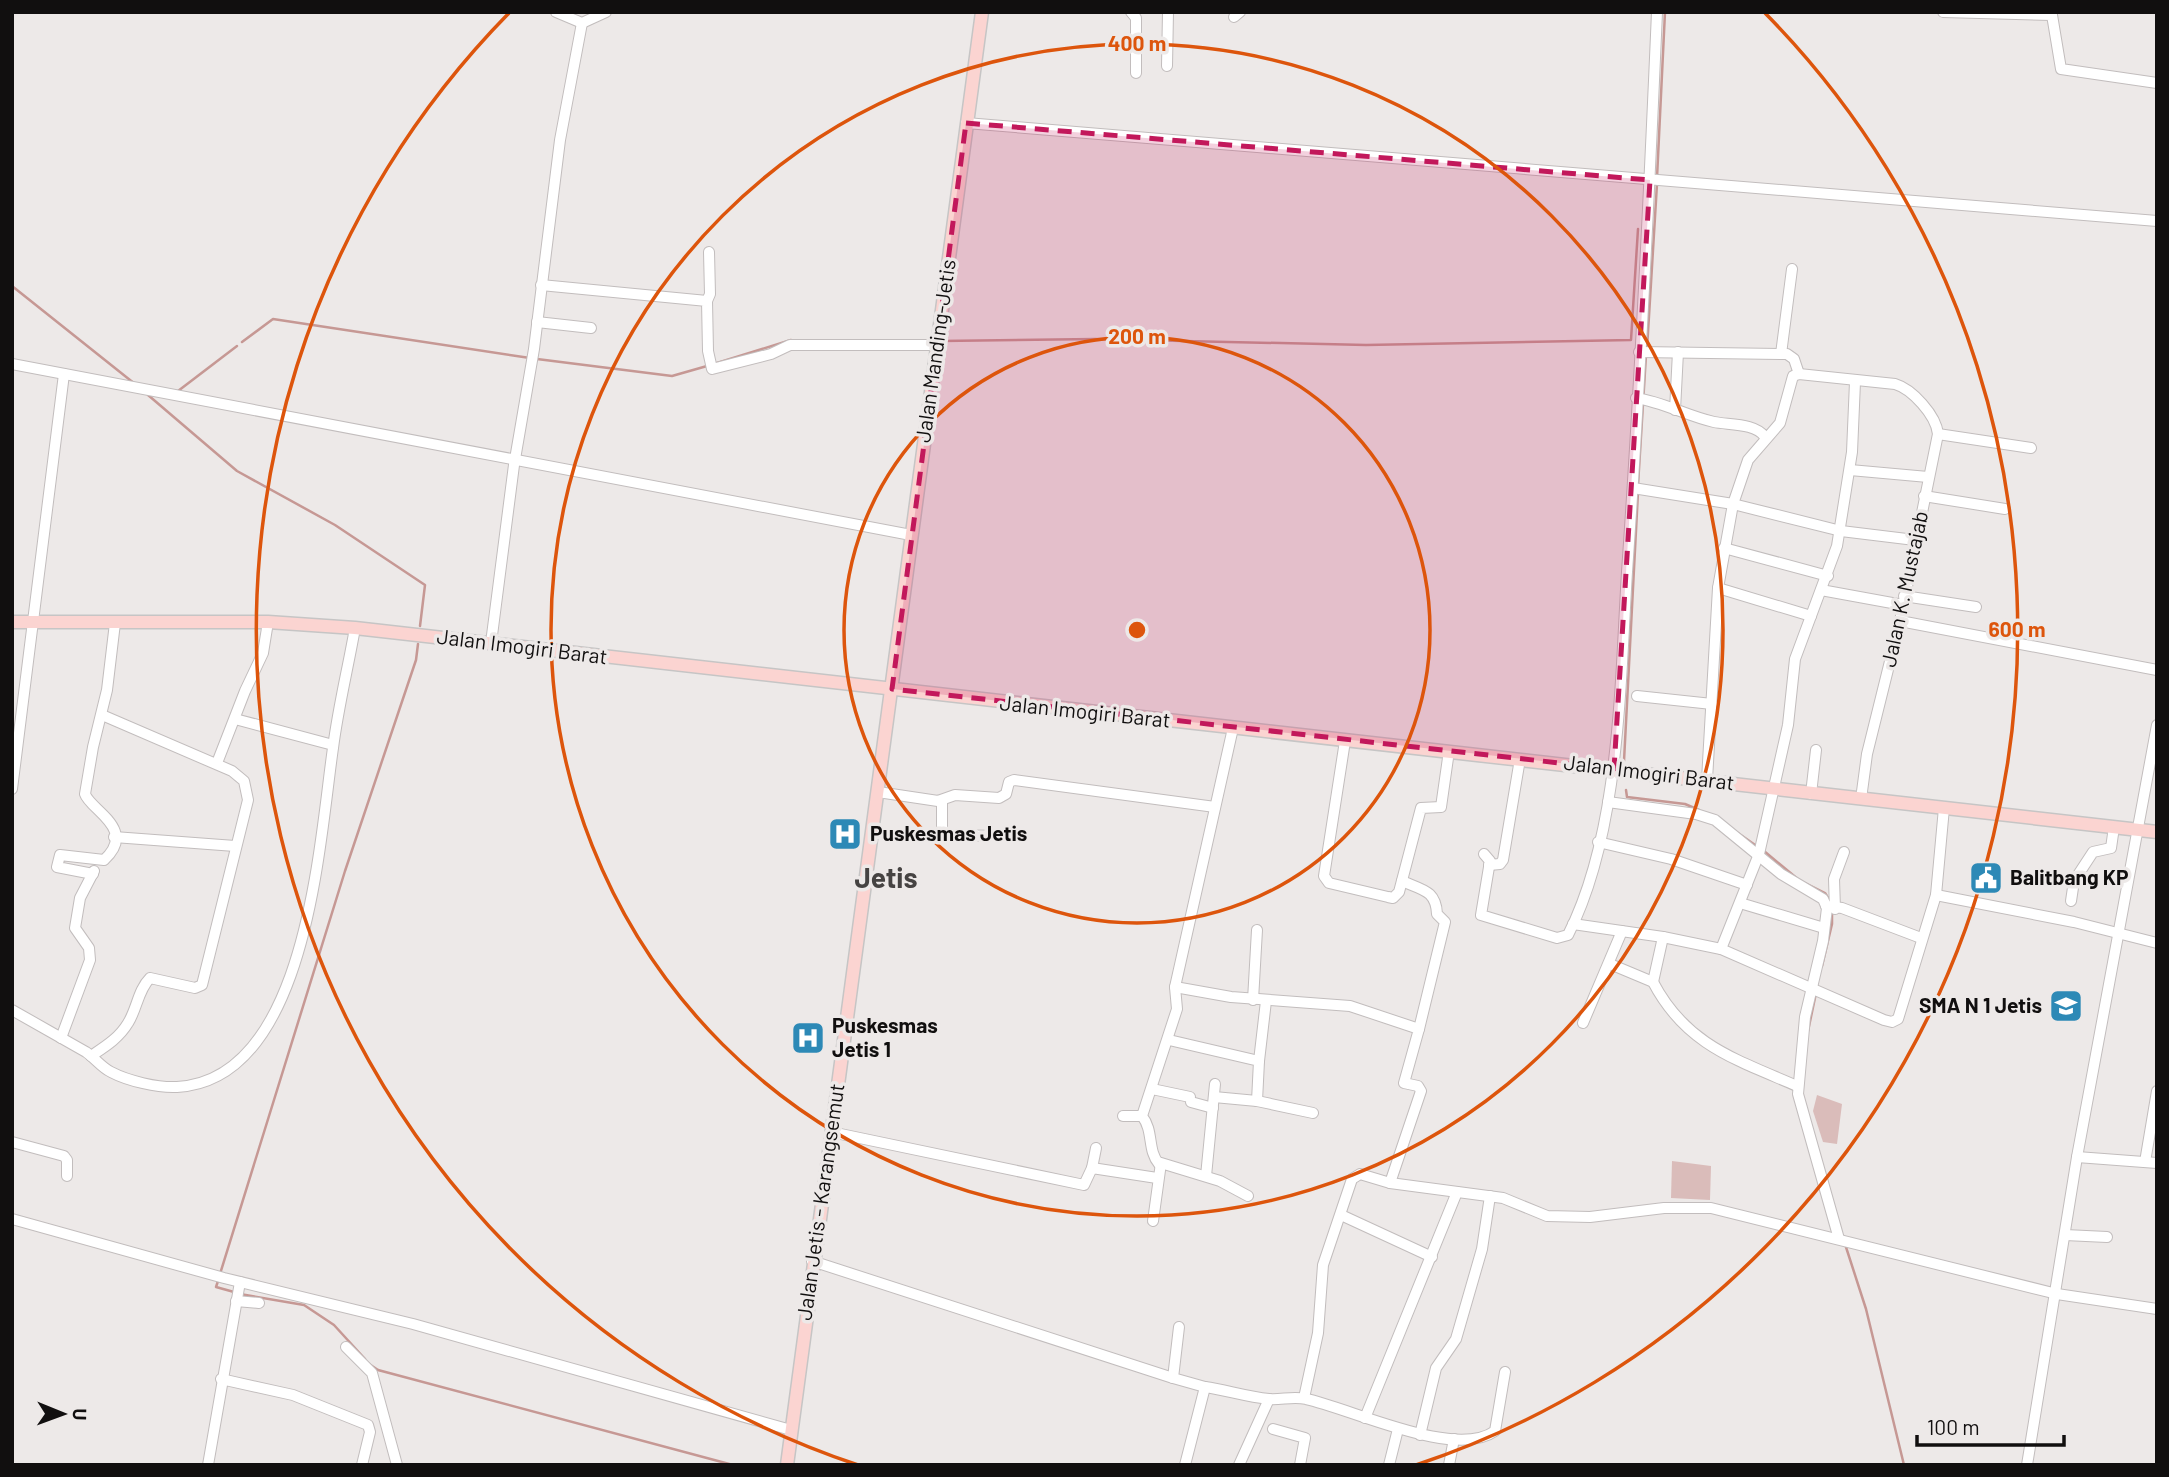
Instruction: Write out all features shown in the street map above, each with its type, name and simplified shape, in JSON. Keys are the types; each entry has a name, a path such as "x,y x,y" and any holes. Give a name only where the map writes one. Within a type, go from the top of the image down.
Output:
{"main road":[{"name":"Jalan Manding-Jetis","path":"892,690 982,12"},
{"name":"Jalan Imogiri Barat","path":"12,622 268,622 355,628 2157,832"},
{"name":"Jalan Jetis - Karangsemut","path":"787,1465 812,1261 892,690"}],"street":[{"path":"556,12 582,23 606,12"},
{"path":"1131,12 1136,18 1136,73"},
{"path":"1167,66 1168,12"},
{"path":"1485,854 1490,858 1480,915 1557,938 1568,935 1598,842 1614,769 1639,488 1657,12"},
{"path":"1943,12 2057,14 2061,69 2157,83"},
{"path":"491,643 560,140 582,23"},
{"path":"966,123 2157,221"},
{"path":"709,252 708,351 712,369 771,354 790,345 937,342"},
{"path":"1782,354 1792,269"},
{"path":"541,285 707,300"},
{"path":"537,322 591,328"},
{"path":"1646,352 1782,354 1792,356 1799,374"},
{"path":"1675,410 1678,352"},
{"path":"12,363 139,390 911,535"},
{"path":"12,789 64,374"},
{"path":"1707,780 1718,588 1733,504 1743,470 1765,437 1778,427 1791,378 1799,374 1855,382 1895,384 1906,389 1936,422 1938,434 2031,448"},
{"path":"1721,949 1760,849 1788,726 1795,659 1828,576 1841,531 1850,470 1855,382"},
{"path":"1642,398 1713,422 1757,429 1765,437"},
{"name":"Jalan K. Mustajab","path":"1861,799 1867,754 1900,621 1914,540 1938,434"},
{"path":"1850,470 1928,477"},
{"path":"1639,488 1733,504 1841,531 1914,540"},
{"path":"1924,496 2005,509"},
{"path":"1724,548 1828,576"},
{"path":"1718,588 1811,616"},
{"path":"1821,590 1976,607"},
{"path":"1900,621 2157,670"},
{"path":"93,874 57,867 60,855 95,861 109,856 114,837 108,817 86,799 85,794 102,715 115,622"},
{"path":"218,763 263,653 268,622"},
{"path":"12,1010 91,1056 109,1071 130,1079 175,1087 209,1082 246,1058 301,950 333,745 355,628"},
{"path":"1637,696 1712,704"},
{"path":"91,1056 114,1040 129,1022 144,984 150,978 195,988 202,985 248,800 244,781 218,763 102,715"},
{"path":"235,719 333,745"},
{"path":"2027,1465 2057,1294 2077,1157 2157,725"},
{"path":"1233,728 1175,987 1177,1009 1142,1116 1150,1131 1152,1156 1159,1164 1206,1176 1248,1196"},
{"path":"1345,741 1324,876 1329,883 1393,898 1402,881 1421,808 1441,807 1450,751"},
{"path":"1811,794 1816,750"},
{"path":"1489,865 1500,864 1503,860 1520,759"},
{"path":"878,792 942,801 955,795 1003,797 1009,782 1014,780 1215,807"},
{"path":"942,801 942,835 1007,836"},
{"path":"1608,802 1706,816 1760,849 1781,874 1818,894 1831,907 1842,908 1921,938"},
{"path":"1573,924 1663,937 1721,949 1892,1022 1901,1013 1921,938 1936,895 1944,808"},
{"path":"2071,901 2074,881 2093,852 2111,848 2114,827"},
{"path":"114,837 235,846"},
{"path":"1598,842 1671,859 1747,886"},
{"path":"1843,1240 1797,1086 1824,928 1831,907 1834,879 1844,852"},
{"path":"61,1038 90,960 89,948 75,928 80,898 93,874 95,861"},
{"path":"1390,1183 1421,1091 1418,1086 1404,1083 1445,922 1437,914 1437,903 1432,895 1402,881"},
{"path":"1936,895 2157,943"},
{"path":"1740,903 1824,928"},
{"path":"1253,1000 1257,930"},
{"path":"1583,1023 1622,931"},
{"path":"1653,982 1663,937"},
{"path":"1610,964 1653,982 1667,1009 1685,1027 1720,1053 1797,1086"},
{"path":"1175,987 1253,1000 1350,1006 1419,1029"},
{"path":"1258,1101 1259,1061 1266,1001"},
{"path":"1169,1040 1259,1061"},
{"path":"1206,1176 1215,1084"},
{"path":"1152,1089 1190,1100 1258,1101 1313,1112"},
{"path":"2145,1162 2157,1091"},
{"path":"1124,1116 1142,1116"},
{"path":"831,1132 1082,1185 1088,1182 1096,1148"},
{"path":"12,1142 64,1156 67,1160 67,1176"},
{"path":"2077,1157 2157,1163"},
{"path":"1153,1221 1159,1164"},
{"path":"1092,1168 1157,1178"},
{"path":"1304,1398 1318,1333 1323,1265 1355,1176 1360,1174 1390,1183 1490,1196 1515,1202 1547,1216 1573,1218 1633,1214 1664,1208 1711,1208 2057,1294 2157,1309"},
{"path":"1365,1418 1457,1192"},
{"path":"1420,1435 1436,1368 1456,1339 1482,1249 1490,1196"},
{"path":"1341,1215 1432,1257"},
{"path":"12,1219 220,1277 238,1292 259,1303"},
{"path":"2065,1235 2107,1237"},
{"path":"812,1261 1173,1378 1269,1399 1304,1398 1420,1435 1454,1439 1489,1435 1495,1431 1505,1372"},
{"path":"238,1292 413,1324 791,1430"},
{"path":"208,1465 238,1292"},
{"path":"1173,1378 1179,1326"},
{"path":"346,1347 372,1373 397,1465"},
{"path":"222,1377 293,1395 368,1425 370,1432 362,1465"},
{"path":"1185,1465 1205,1387"},
{"path":"1239,1465 1269,1399"},
{"path":"1273,1429 1306,1438 1300,1465"},
{"path":"1389,1465 1398,1429"},
{"path":"1449,1465 1454,1439"}],"highlighted area":[{"path":"966,123 1650,180 1614,769 892,689"}],"shaded area":[{"path":"1817,1095 1842,1104 1837,1144 1823,1142 1813,1111"},
{"path":"1672,1161 1711,1166 1710,1200 1671,1198"}],"waterway":[{"path":"1657,178 1665,12"},
{"path":"1647,349 1657,184"},
{"path":"941,341 1095,339 1366,345 1631,340 1638,229"},
{"path":"12,286 135,384"},
{"path":"242,342 273,319 530,358"},
{"path":"717,363 791,340"},
{"path":"178,391 237,346"},
{"path":"1638,485 1646,355"},
{"path":"537,359 672,376 707,366"},
{"path":"148,395 237,471 335,525 425,585 420,626"},
{"path":"1624,761 1638,492"},
{"path":"220,1274 345,871 416,660 418,644"},
{"path":"1626,790 1627,797 1685,804 1699,810"},
{"path":"1735,831 1758,847"},
{"path":"1764,851 1799,880 1825,893 1830,901"},
{"path":"1822,966 1832,924 1832,911"},
{"path":"1808,1031 1816,993"},
{"path":"1845,1244 1866,1309 1904,1465"},
{"path":"218,1281 216,1287 234,1292"},
{"path":"240,1294 304,1305 334,1325 365,1359"},
{"path":"369,1364 378,1370 733,1465"}],"place":[{"name":"Puskesmas Jetis","path":"845,834"},
{"name":"Balitbang KP","path":"1986,878"},
{"name":"SMA N 1 Jetis","path":"2066,1006"},
{"name":"Puskesmas Jetis 1","path":"808,1038"}],"district":[{"name":"Jetis","path":"886,878"}]}
